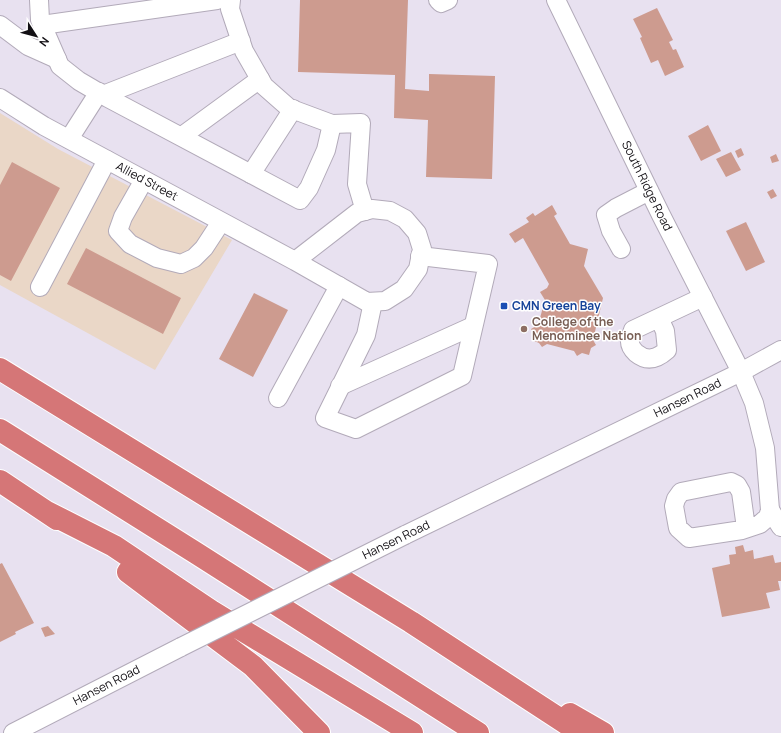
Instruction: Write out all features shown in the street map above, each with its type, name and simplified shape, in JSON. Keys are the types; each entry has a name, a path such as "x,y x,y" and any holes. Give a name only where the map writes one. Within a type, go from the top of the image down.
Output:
{"highway":[{"path":"0,369 411,622 581,733"},
{"path":"0,430 478,733"},
{"path":"0,481 45,511 253,666 319,733"},
{"path":"45,511 114,546 211,610 412,733"},
{"path":"411,622 603,733"}],"street":[{"path":"39,0 40,20 60,66 79,81 300,200 309,188 326,150 332,124"},
{"path":"42,25 217,0"},
{"path":"231,0 230,9 244,51 264,86 293,110 332,124 361,123 357,184 365,211"},
{"path":"438,0 441,3 448,0"},
{"name":"South Ridge Road","path":"556,0 649,191 741,372 754,403 765,448 777,519"},
{"path":"0,25 28,46 57,59"},
{"path":"69,139 101,94 241,41"},
{"path":"182,136 260,79"},
{"name":"Allied Street","path":"0,98 44,126 368,302 373,302"},
{"path":"250,174 293,110"},
{"path":"40,287 108,160"},
{"path":"144,180 123,216 118,231 130,244 157,258 181,264 194,258 204,248 221,222"},
{"path":"621,249 611,231 606,215 616,208 649,191"},
{"path":"295,261 357,213 372,209 390,210 405,219 417,233 422,249 420,256 418,269 404,290 384,301 373,302 366,335 325,418 356,429 462,376 488,264 420,256"},
{"path":"278,398 339,286"},
{"path":"659,318 703,297"},
{"path":"340,386 473,326"},
{"name":"Hansen Road","path":"19,732 181,647 405,535 741,372 781,350"},
{"path":"746,528 760,524 768,517 777,519"}],"shaded area":[{"path":"0,113 58,149 232,240 155,370 0,285"}],"building":[{"path":"300,0 408,0 405,89 429,91 429,74 495,76 492,179 426,177 428,120 394,118 395,75 298,72"},
{"path":"657,8 673,40 669,42 673,50 676,49 684,67 665,76 658,60 651,63 640,38 642,37 633,19"},
{"path":"708,125 721,151 701,161 688,136"},
{"path":"741,148 744,155 738,158 735,151"},
{"path":"731,152 741,170 726,177 716,159"},
{"path":"776,154 779,161 772,163 770,157"},
{"path":"12,162 60,188 11,281 0,275 0,185"},
{"path":"773,189 777,196 771,199 767,192"},
{"path":"552,205 557,214 554,216 570,244 588,249 584,266 603,298 593,340 596,345 591,348 589,355 582,353 577,356 574,351 547,344 542,347 539,343 534,341 536,336 531,329 538,325 545,300 540,292 547,288 549,284 523,238 515,243 509,234 529,222 526,218 533,213 535,216"},
{"path":"746,222 765,262 746,271 726,231"},
{"path":"86,248 181,298 163,334 67,284"},
{"path":"254,293 288,310 253,377 219,359"},
{"path":"743,545 745,552 753,550 754,559 773,555 775,563 781,562 781,581 778,581 780,590 766,593 770,608 722,617 712,568 730,564 729,555 736,554 735,547"},
{"path":"2,563 34,623 15,632 16,634 0,642 0,564"},
{"path":"48,626 55,634 45,637 41,628"}],"place":[{"name":"CMN Green Bay","path":"504,306"},
{"name":"College of the Menominee Nation","path":"524,329"}]}
